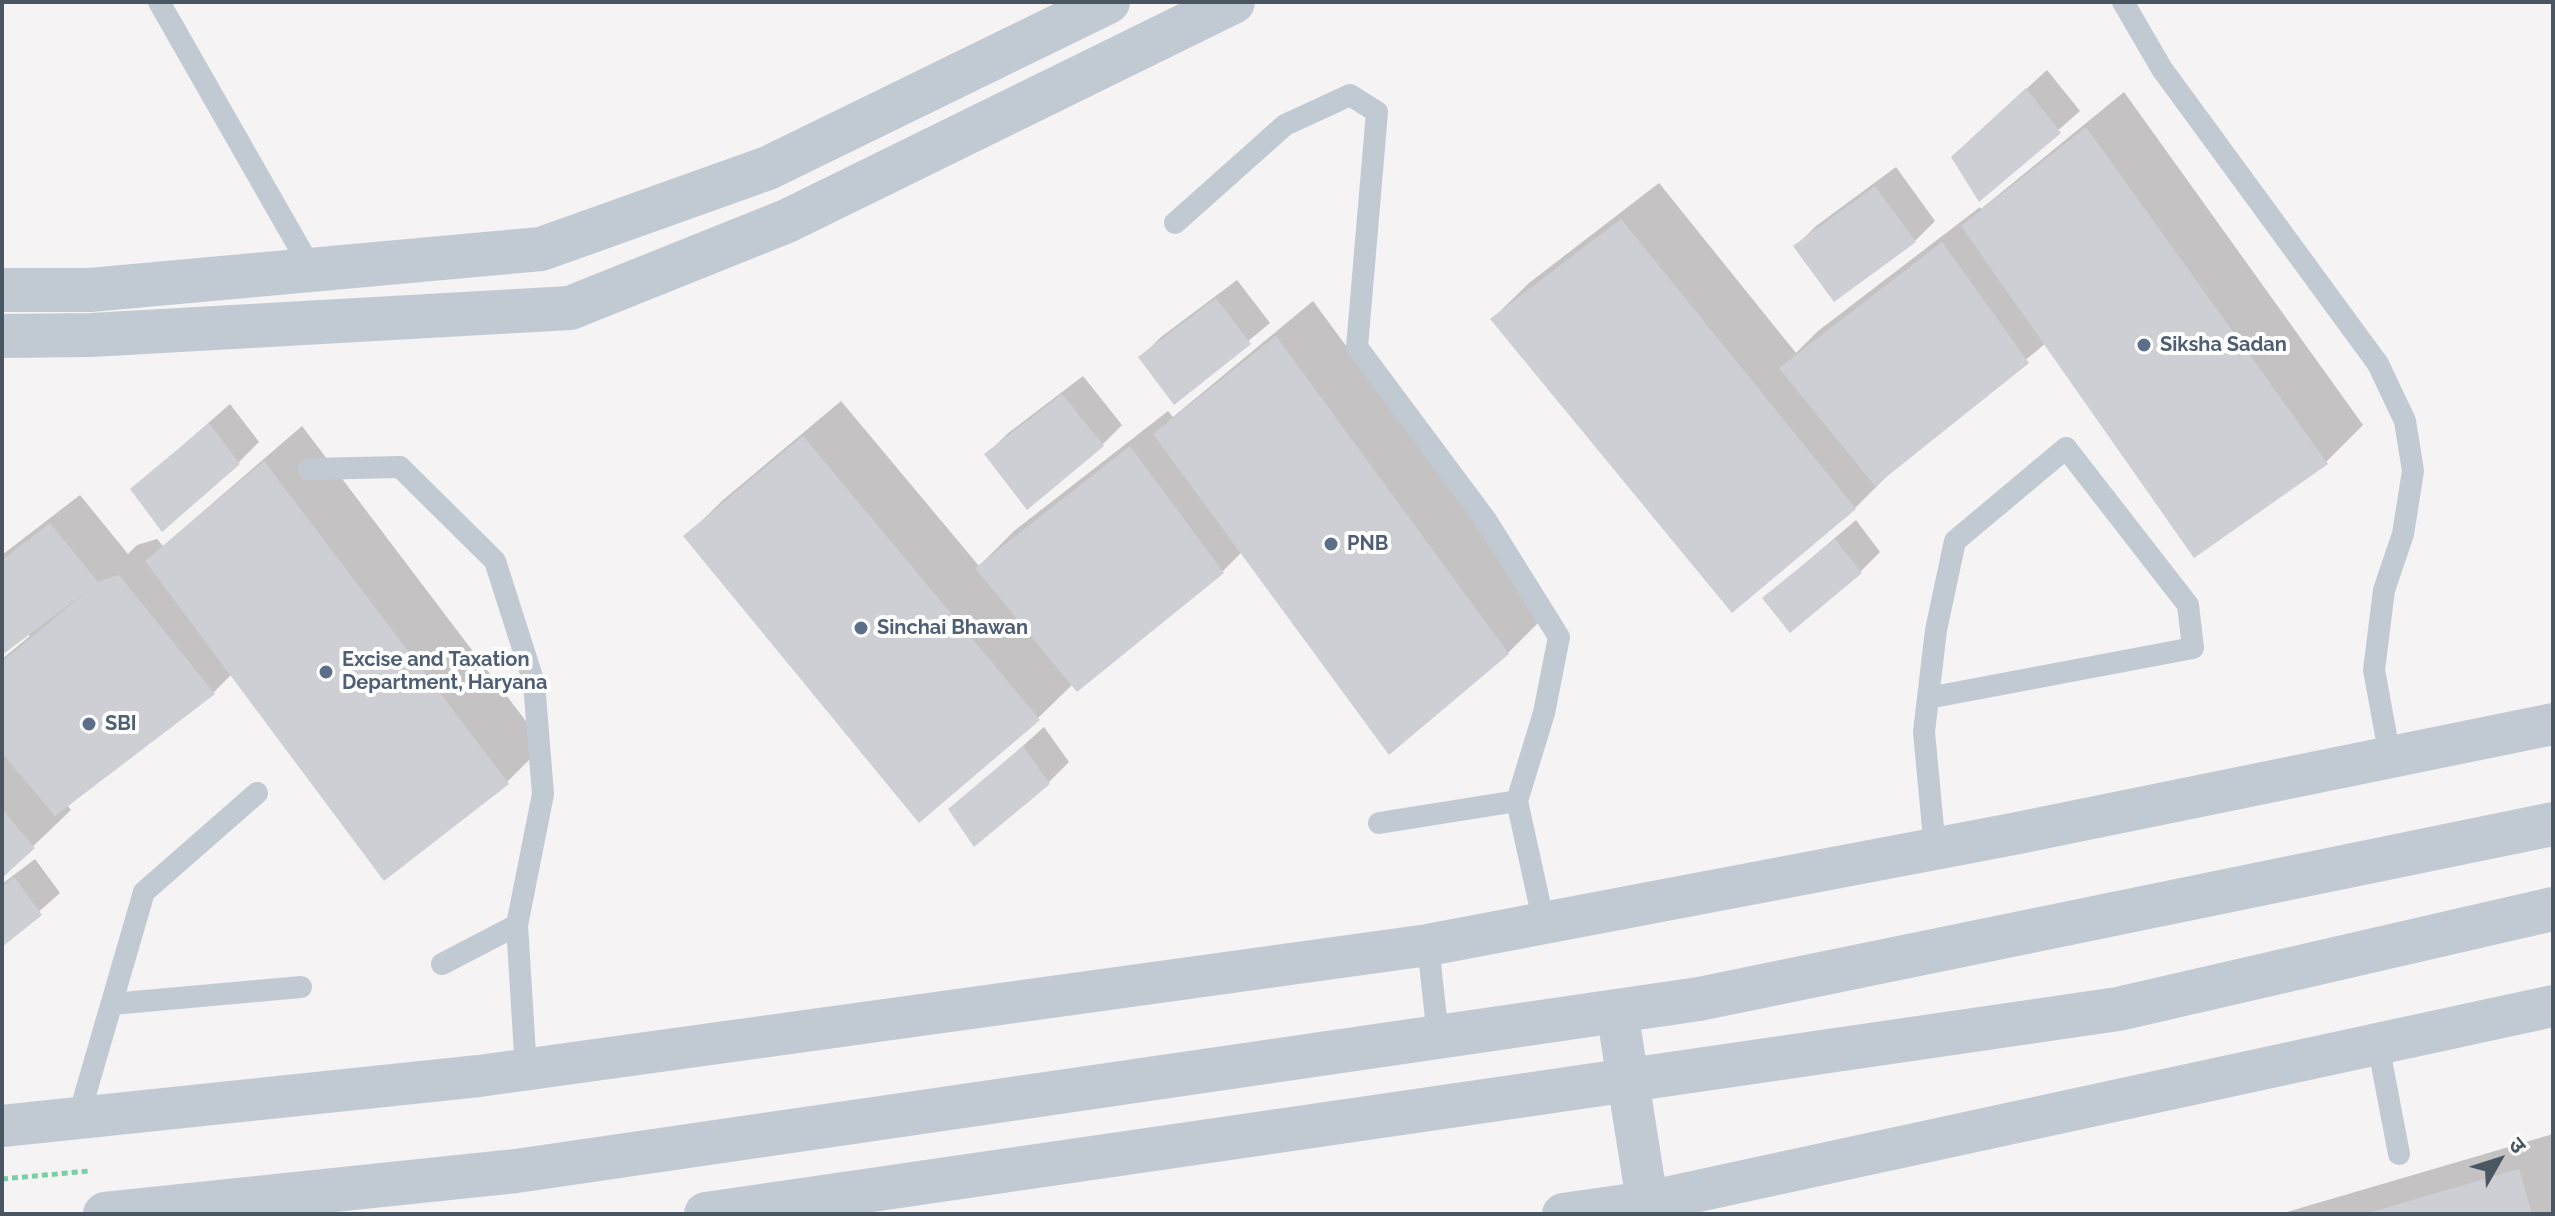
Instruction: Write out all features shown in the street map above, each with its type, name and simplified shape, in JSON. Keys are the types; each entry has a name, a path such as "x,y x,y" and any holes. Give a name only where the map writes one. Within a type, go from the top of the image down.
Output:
{"street":[{"path":"2,290 90,290 541,249 768,168 1108,2"},
{"path":"2,336 91,335 570,308 787,221 1233,2"},
{"path":"312,270 315,323"},
{"path":"2,1126 526,1070 1428,945 1935,849 2553,724"},
{"path":"105,1214 516,1171 1699,999 2553,824"},
{"path":"706,1214 2118,1009 2553,909"},
{"path":"1563,1214 1648,1208 2553,1006"},
{"path":"1617,1011 1648,1208"}],"lane":[{"path":"159,2 312,270"},
{"path":"2123,2 2162,69 2378,364 2405,421 2413,471 2403,534 2384,590 2374,670 2390,757"},
{"path":"1175,223 1285,125 1350,95 1377,112 1357,347 1486,520 1559,637 1544,713 1517,801 1544,924"},
{"path":"1928,698 2193,648 2188,605 2066,448 1955,541 1936,630 1928,698 1924,732 1935,849"},
{"path":"309,469 400,467 495,561 534,683 543,794 517,925 526,1070"},
{"path":"78,1119 144,892 257,793"},
{"path":"1379,823 1517,801"},
{"path":"442,964 517,925"},
{"path":"1428,945 1438,1037"},
{"path":"112,1004 301,987"},
{"path":"2378,1044 2399,1154"}],"building":[{"path":"2026,88 2061,133 1979,202 1951,157"},
{"name":"Siksha Sadan","path":"2086,127 2328,464 2194,558 1961,226"},
{"path":"1875,186 1916,242 1834,302 1793,246"},
{"path":"1621,219 1856,509 1732,613 1490,319"},
{"path":"1942,242 2029,363 1875,486 1779,368"},
{"path":"1216,298 1251,344 1174,405 1138,357"},
{"name":"PNB","path":"1276,336 1509,654 1389,755 1153,434"},
{"path":"1062,394 1104,446 1027,510 984,454"},
{"path":"209,423 240,464 162,532 130,489"},
{"name":"Sinchai Bhawan","path":"803,436 1040,720 919,823 683,536"},
{"path":"1130,446 1224,573 1077,692 975,568"},
{"name":"Excise and Taxation Department, Haryana","path":"264,461 509,784 384,881 145,561"},
{"name":"SBI","path":"50,523 98,582 119,575 215,694 55,816 2,753 2,662 86,592 2,655 2,560"},
{"path":"1835,539 1862,573 1790,633 1762,598"},
{"path":"1023,746 1050,784 974,847 948,809"},
{"path":"2,809 35,848 2,878"},
{"path":"14,877 42,915 2,947 2,887"},
{"path":"2519,1169 2532,1214 2368,1214 2368,1213"}],"place":[{"name":"Siksha Sadan","path":"2144,345"},
{"name":"PNB","path":"1331,544"},
{"name":"Sinchai Bhawan","path":"861,628"},
{"name":"Excise and Taxation Department, Haryana","path":"326,672"},
{"name":"SBI","path":"89,724"}]}
